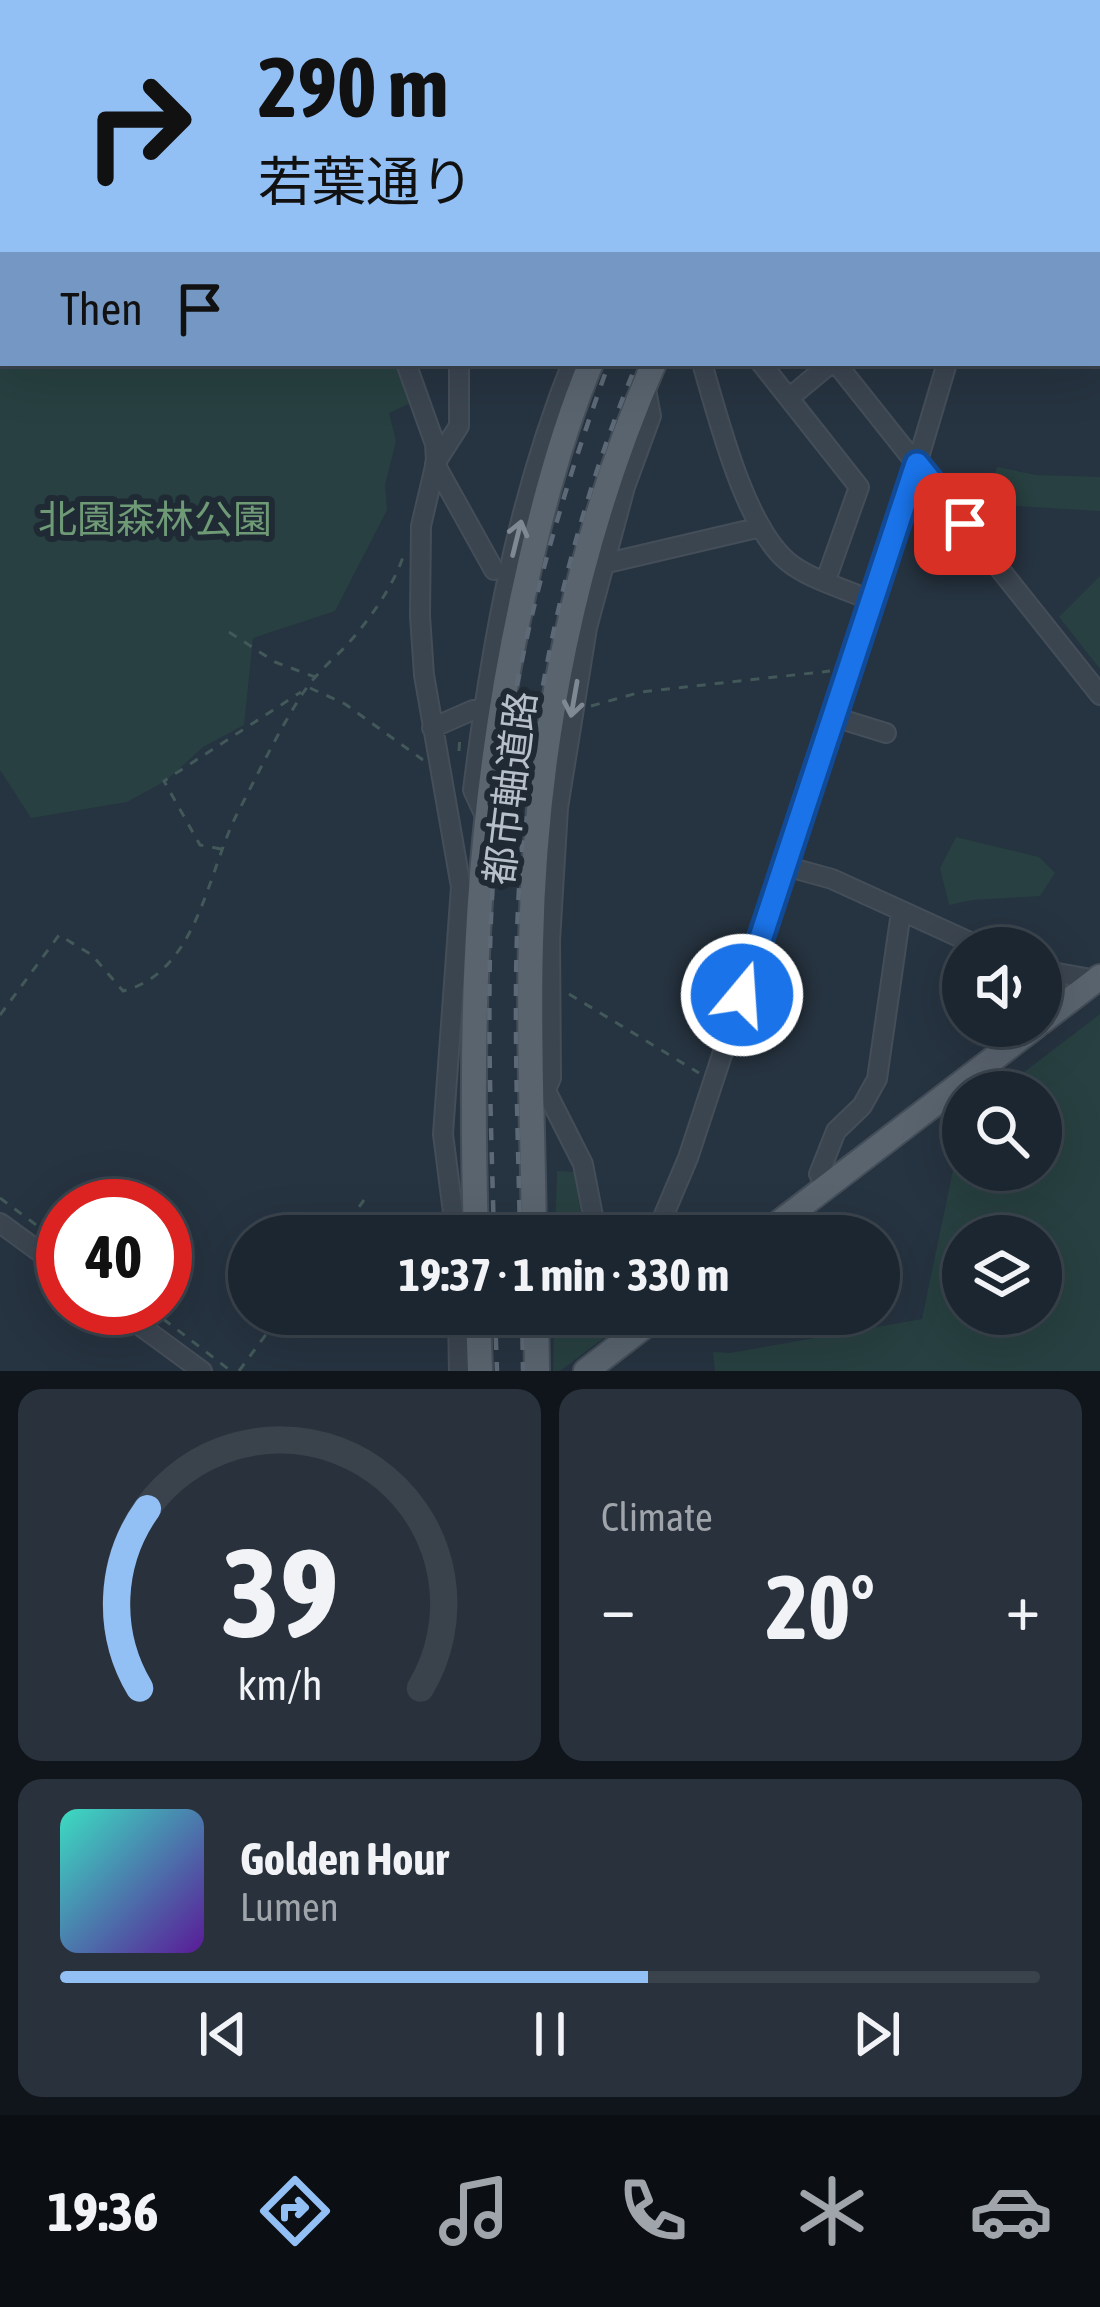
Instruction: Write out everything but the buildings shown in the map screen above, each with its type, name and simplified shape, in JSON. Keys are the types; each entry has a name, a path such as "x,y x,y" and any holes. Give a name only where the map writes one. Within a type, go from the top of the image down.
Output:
{"main road":[{"name":"都市軸道路","path":"475,1215 476,920 496,726 535,541 590,366"},
{"name":"都市軸道路","path":"534,1215 540,989 538,824 558,684 589,547 649,374"},
{"path":"1062,1006 1099,978"},
{"path":"789,1215 1009,1047"},
{"path":"479,1335 480,1371"},
{"path":"536,1335 537,1371"},
{"path":"586,1371 630,1335"}],"street":[{"path":"407,366 431,428 435,463 421,526 424,675 461,886 443,1134 453,1215"},
{"path":"435,463 459,426 458,366"},
{"path":"485,816 472,790 483,710 521,522 571,366"},
{"path":"703,366 718,419 761,527 789,563 872,602"},
{"path":"763,366 859,487 826,580"},
{"path":"789,398 829,366"},
{"path":"835,366 1100,695"},
{"path":"663,1215 785,866 946,366"},
{"path":"540,954 572,709 603,564 651,416 649,374"},
{"path":"435,463 494,570"},
{"path":"603,564 761,527"},
{"path":"432,728 483,710"},
{"path":"834,717 886,733"},
{"path":"785,866 832,879 942,930"},
{"path":"827,1186 819,1174 836,1131 862,1106 877,1079 901,911"},
{"path":"1062,973 1099,978"},
{"path":"536,1090 583,1164 593,1215"},
{"path":"533,1152 548,1133 570,1137"},
{"path":"0,1223 36,1249"},
{"path":"153,1335 202,1371"},
{"path":"458,1335 459,1371"}],"path":[{"path":"0,1015 58,935 92,956 123,991 141,986 165,968 180,950 206,895 220,849 304,691 385,592 405,552"},
{"path":"229,632 275,662 316,678"},
{"path":"572,709 685,686 850,670"},
{"path":"220,849 200,845 164,782 310,688 345,704 431,766 440,766"},
{"path":"459,751 461,723"},
{"path":"540,989 570,995 713,1081"},
{"path":"0,1198 36,1225"},
{"path":"353,1215 364,1200"},
{"path":"184,1335 231,1371"},
{"path":"239,1371 265,1335"}],"green space":[{"name":"北園森林公園","path":"0,366 403,366 415,401 389,413 396,441 385,485 387,510 335,611 253,638 244,725 203,747 167,780 127,802 31,818 0,770"},
{"path":"997,467 1036,475 1100,477 1100,511 1014,506 989,493"},
{"path":"1100,576 1100,669 1059,617"},
{"path":"956,837 1039,857 1055,873 1040,896 949,905 940,868"},
{"path":"1100,1014 1100,1371 715,1371 713,1352 832,1335 900,1335 900,1323 922,1319 942,1223 942,1335 1062,1335 1062,1215 944,1215 949,1191 1062,1191 1062,1071 1025,1071"},
{"path":"557,1171 574,1172 581,1215 556,1215"},
{"path":"554,1335 608,1335 560,1371 553,1371"}],"railway":[{"path":"494,1215 490,950 502,779 519,673 544,568 608,366"},
{"path":"520,1215 516,972 528,789 551,643 568,571 587,501 636,366"},
{"path":"496,1335 497,1371"},
{"path":"522,1335 523,1371"}],"route":[{"path":"742,995 917,464 965,524"}]}
